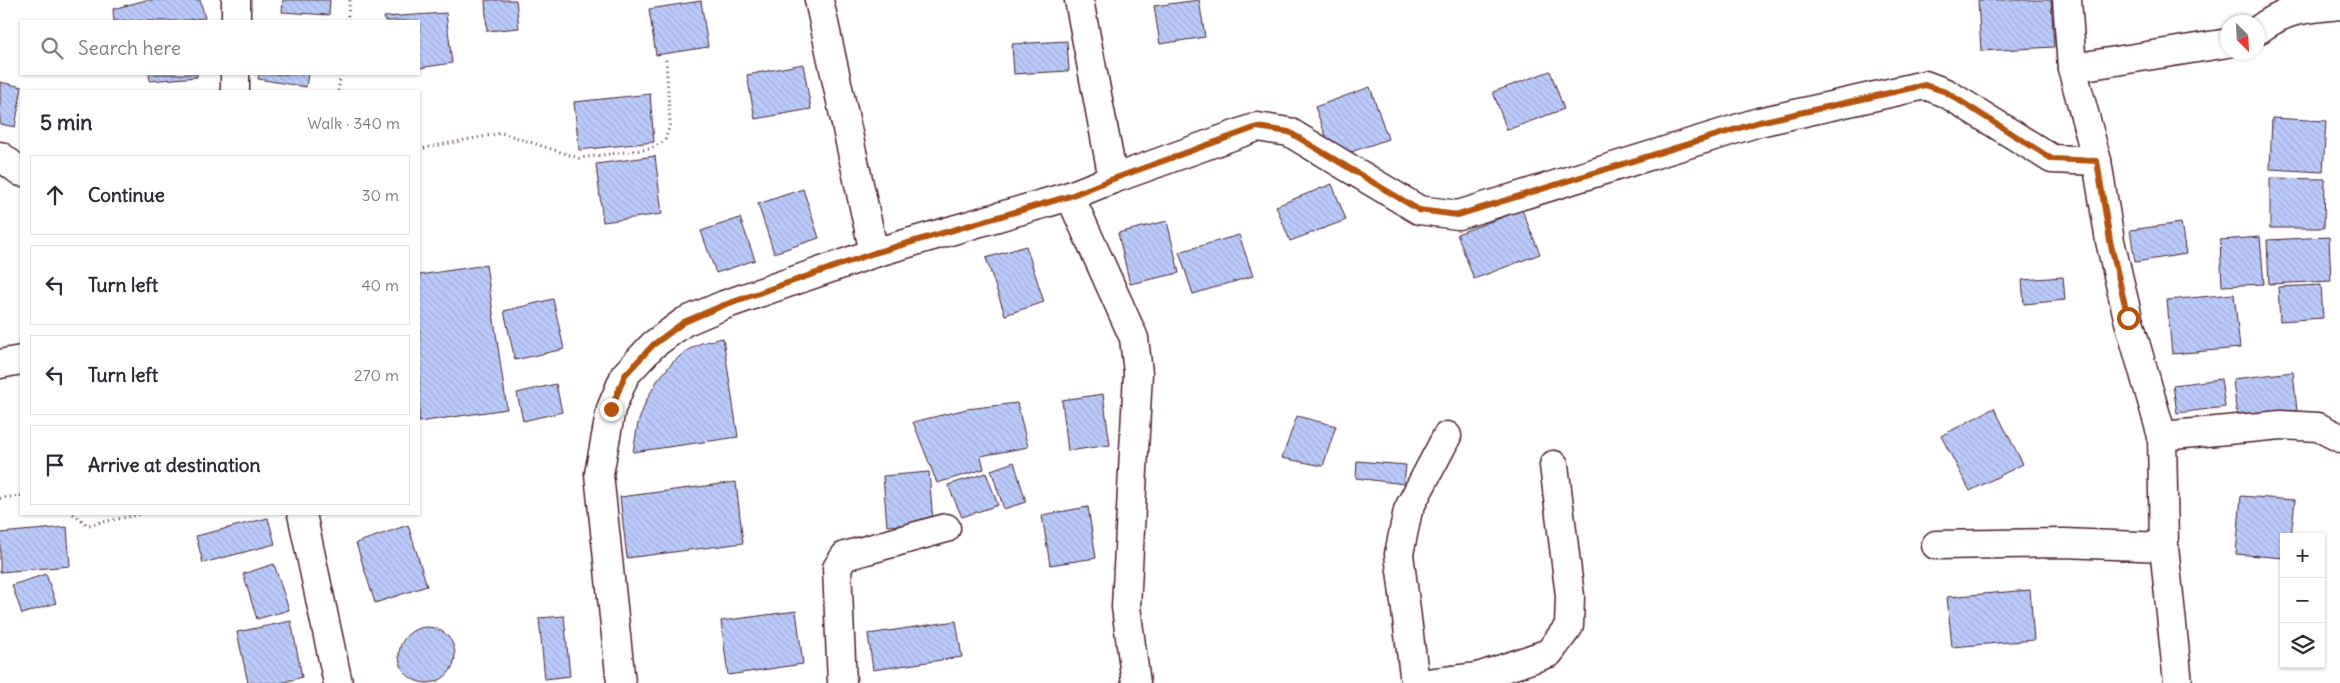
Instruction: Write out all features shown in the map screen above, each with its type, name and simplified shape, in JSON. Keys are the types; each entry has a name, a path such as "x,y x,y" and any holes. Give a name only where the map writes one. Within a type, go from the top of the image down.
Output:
{"street":[{"path":"236,0 236,20"},
{"path":"819,0 874,253"},
{"path":"1079,0 1113,179"},
{"path":"2067,0 2072,68 2097,161 2110,241 2121,289 2162,436 2164,548 2178,683"},
{"path":"2265,25 2276,17 2296,10 2340,5"},
{"path":"2072,68 2220,44"},
{"path":"235,90 236,75"},
{"path":"621,683 599,474 611,409 625,375 653,345 684,322 724,305 874,253 1070,196 1257,127 1289,132 1419,210 1458,215 1759,122 1925,85 1946,92 2052,159 2097,161"},
{"path":"0,156 20,171"},
{"path":"1070,196 1134,338 1138,373 1126,606 1136,683"},
{"path":"0,364 20,360"},
{"path":"2162,436 2281,425 2318,427 2340,438"},
{"path":"1414,683 1398,554 1408,510 1447,436"},
{"path":"1428,683 1483,680 1549,653 1569,626 1570,596 1554,465"},
{"path":"302,515 338,683"},
{"path":"842,683 837,568 845,556 946,528"},
{"path":"1936,545 2064,543 2164,548"}],"path":[{"path":"347,20 350,0"},
{"path":"420,149 502,132 579,158 649,149 665,141 670,124 666,59"},
{"path":"338,90 341,75"},
{"path":"0,498 20,496"},
{"path":"74,515 88,525 137,515"}],"building":[{"path":"146,0 200,0 205,18 188,20 114,20 113,9"},
{"path":"283,0 330,0 329,15 282,12"},
{"path":"485,0 516,0 519,28 487,31"},
{"path":"1199,0 1205,37 1160,44 1154,6"},
{"path":"1978,0 2051,0 2054,47 1981,51"},
{"path":"701,1 708,47 656,55 649,9"},
{"path":"446,13 452,63 420,68 420,20 385,20 384,17"},
{"path":"1067,41 1069,71 1014,74 1012,44"},
{"path":"803,64 811,109 755,119 747,75"},
{"path":"1550,71 1564,109 1507,130 1493,92"},
{"path":"149,75 197,75 197,77 150,81"},
{"path":"259,75 308,75 306,87 258,79"},
{"path":"0,82 22,87 15,127 0,124"},
{"path":"1370,87 1388,139 1334,158 1315,107"},
{"path":"650,94 654,142 579,150 574,102"},
{"path":"2272,118 2326,121 2323,172 2270,169"},
{"path":"655,156 662,214 603,222 596,164"},
{"path":"2270,178 2325,179 2324,228 2270,228"},
{"path":"1332,184 1346,220 1290,241 1276,206"},
{"path":"803,189 819,238 774,253 758,204"},
{"path":"1522,210 1540,254 1474,279 1457,234"},
{"path":"740,218 755,260 716,273 701,231"},
{"path":"1167,221 1179,273 1130,284 1118,233"},
{"path":"2181,223 2186,254 2135,262 2130,230"},
{"path":"1239,235 1253,276 1193,294 1179,252"},
{"path":"2260,237 2264,284 2222,286 2220,240"},
{"path":"2329,237 2331,281 2269,284 2267,240"},
{"path":"1026,246 1044,302 1005,315 986,258"},
{"path":"486,265 507,409 420,422 420,275"},
{"path":"2063,277 2065,300 2024,304 2022,280"},
{"path":"2321,285 2323,318 2280,321 2278,287"},
{"path":"2234,294 2240,348 2172,354 2167,300"},
{"path":"553,299 564,349 515,360 504,311"},
{"path":"723,338 738,437 633,452 638,423 646,401 657,381 672,363 686,351 701,343"},
{"path":"2293,372 2297,411 2237,417 2233,379"},
{"path":"2221,379 2225,407 2177,413 2173,385"},
{"path":"556,384 562,412 523,421 517,393"},
{"path":"1103,394 1110,445 1068,451 1062,400"},
{"path":"1017,403 1028,447 981,456 984,469 937,483 913,422 967,409"},
{"path":"1994,408 2023,464 1970,491 1941,436"},
{"path":"1297,416 1336,426 1323,466 1282,458"},
{"path":"1357,461 1406,465 1404,484 1356,478"},
{"path":"1014,462 1026,502 1004,509 991,470"},
{"path":"929,472 933,522 887,526 883,476"},
{"path":"986,473 998,505 962,517 948,485"},
{"path":"736,482 743,543 627,558 620,497"},
{"path":"2241,496 2295,500 2291,533 2280,533 2280,558 2236,554"},
{"path":"1088,507 1096,558 1050,565 1042,515"},
{"path":"268,518 275,544 203,563 196,536"},
{"path":"408,525 427,586 375,603 356,543"},
{"path":"67,527 70,566 0,572 0,533"},
{"path":"274,564 289,610 257,619 243,574"},
{"path":"46,574 56,603 22,614 12,585"},
{"path":"2030,590 2034,640 1952,647 1947,597"},
{"path":"796,611 803,664 728,675 721,621"},
{"path":"564,616 570,676 545,679 539,618"},
{"path":"291,621 302,677 281,683 248,683 237,632"},
{"path":"956,621 962,657 873,670 868,634"},
{"path":"422,627 432,627 447,635 453,644 455,655 453,666 447,675 432,683 422,683 411,678 404,671 399,660 399,650 404,639 411,632"}],"route":[{"path":"611,409 625,375 653,345 684,322 724,305 874,253 1070,196 1257,127 1289,132 1419,210 1458,215 1759,122 1925,85 1946,92 2052,159 2097,161 2110,241 2128,318"}]}
